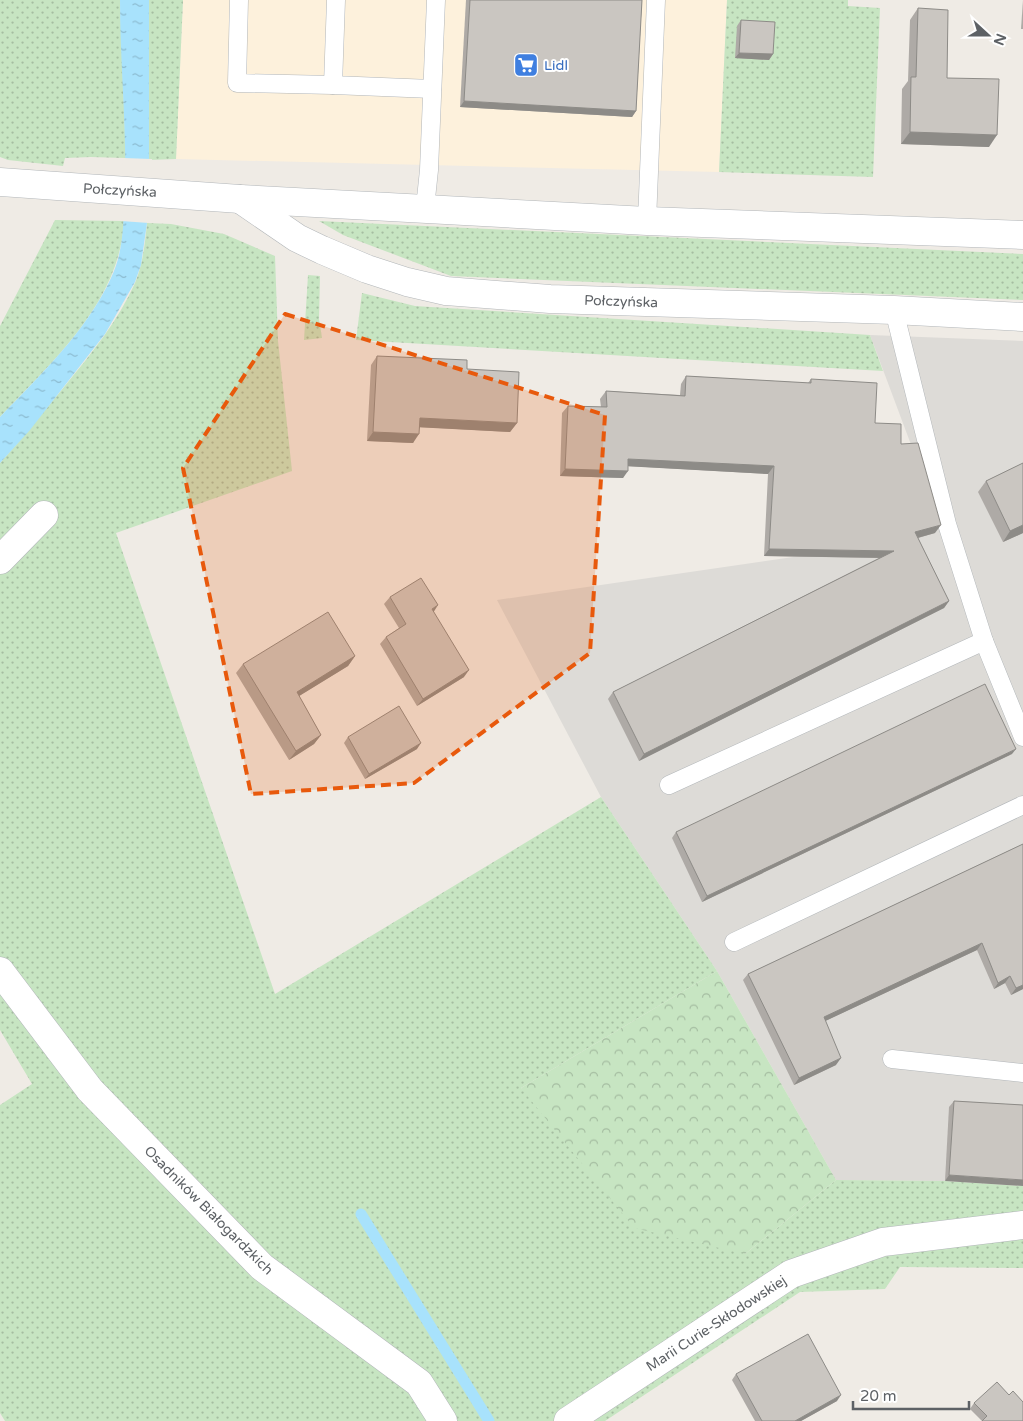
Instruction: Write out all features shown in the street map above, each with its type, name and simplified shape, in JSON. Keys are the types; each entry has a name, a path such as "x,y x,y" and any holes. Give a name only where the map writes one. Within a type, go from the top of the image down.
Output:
{"street":[{"name":"Połczyńska","path":"0,182 240,198 647,221 1023,235"},
{"name":"Połczyńska","path":"240,198 297,238 322,250 367,269 446,292 550,299 894,310 1023,317"},
{"path":"0,560 44,515"},
{"name":"Osadników Białogardzkich","path":"0,972 90,1090 262,1267 419,1383 443,1421"},
{"name":"Marii Curie-Skłodowskiej","path":"568,1421 791,1274 883,1242 1023,1225"}],"lane":[{"path":"239,0 237,83 432,89"},
{"path":"333,85 336,0"},
{"path":"425,208 436,0"},
{"path":"647,221 656,0"},
{"path":"894,310 947,524 984,641 1023,735"},
{"path":"668,785 984,641"},
{"path":"734,942 1023,805"},
{"path":"892,1059 1023,1073"}],"highlighted area":[{"path":"285,314 605,415 590,653 414,783 251,794 183,468"}],"shaded area":[{"path":"183,0 727,0 719,172 176,159"},
{"path":"870,335 1023,341 1023,1186 945,1181 836,1180 717,971 601,797 497,600 904,541 913,450"}],"green space":[{"path":"0,0 120,0 126,158 65,158 63,166 8,160 0,157"},
{"path":"149,0 183,0 176,159 149,160"},
{"path":"727,0 848,0 848,6 880,8 873,177 719,172"},
{"path":"55,220 124,221 120,250 110,278 97,304 80,329 41,375 0,417 0,326"},
{"path":"319,221 1023,254 1023,300 451,276 343,235"},
{"path":"147,223 171,224 224,234 275,256 278,341 292,471 116,533 275,994 601,797 717,971 521,1088 745,1254 836,1180 945,1181 1023,1186 1023,1268 900,1267 885,1289 800,1292 605,1421 5,1421 0,1413 0,1105 32,1084 0,1030 0,463 84,362 121,311 140,268"},
{"path":"308,275 320,276 319,319 322,338 304,340"},
{"path":"362,293 415,306 870,335 883,371 356,340"},
{"path":"717,971 836,1180 745,1254 634,1228 521,1088"}],"water":[{"path":"120,0 149,0 149,160 147,223 141,265 135,282 105,334 30,430 0,463 0,417 46,369 89,317 111,278 121,247 125,169"}],"pier":[{"path":"123,158 152,159 149,223 121,221"}],"building":[{"path":"470,0 642,0 636,111 464,101"},
{"path":"918,8 948,10 947,78 999,79 997,135 910,132 911,77 916,77"},
{"path":"741,20 775,22 773,54 739,53"},
{"path":"377,356 467,360 467,369 519,372 517,423 420,418 419,434 373,432"},
{"path":"686,376 811,383 811,379 877,383 875,423 901,424 901,444 918,443 941,525 915,532 949,601 644,754 613,692 894,551 769,549 774,466 628,459 628,471 565,469 568,406 607,407 606,391 685,396"},
{"path":"1023,463 1023,525 1010,531 986,481"},
{"path":"421,578 438,605 432,609 469,670 423,699 386,637 406,624 390,597"},
{"path":"328,612 355,656 297,692 321,735 296,751 243,664"},
{"path":"985,684 1016,749 707,896 676,832"},
{"path":"399,706 421,743 369,774 348,737"},
{"path":"1023,844 1023,985 1016,988 1010,976 998,983 982,943 824,1017 841,1058 799,1078 748,974"},
{"path":"954,1101 1023,1105 1023,1180 949,1175"},
{"path":"808,1334 841,1395 795,1421 762,1421 736,1374"},
{"path":"997,1382 1009,1395 1013,1391 1023,1402 1023,1421 982,1421 987,1416 974,1403"}],"waterway":[{"path":"361,1214 489,1421"}],"place":[{"name":"Lidl","path":"526,65"}]}
